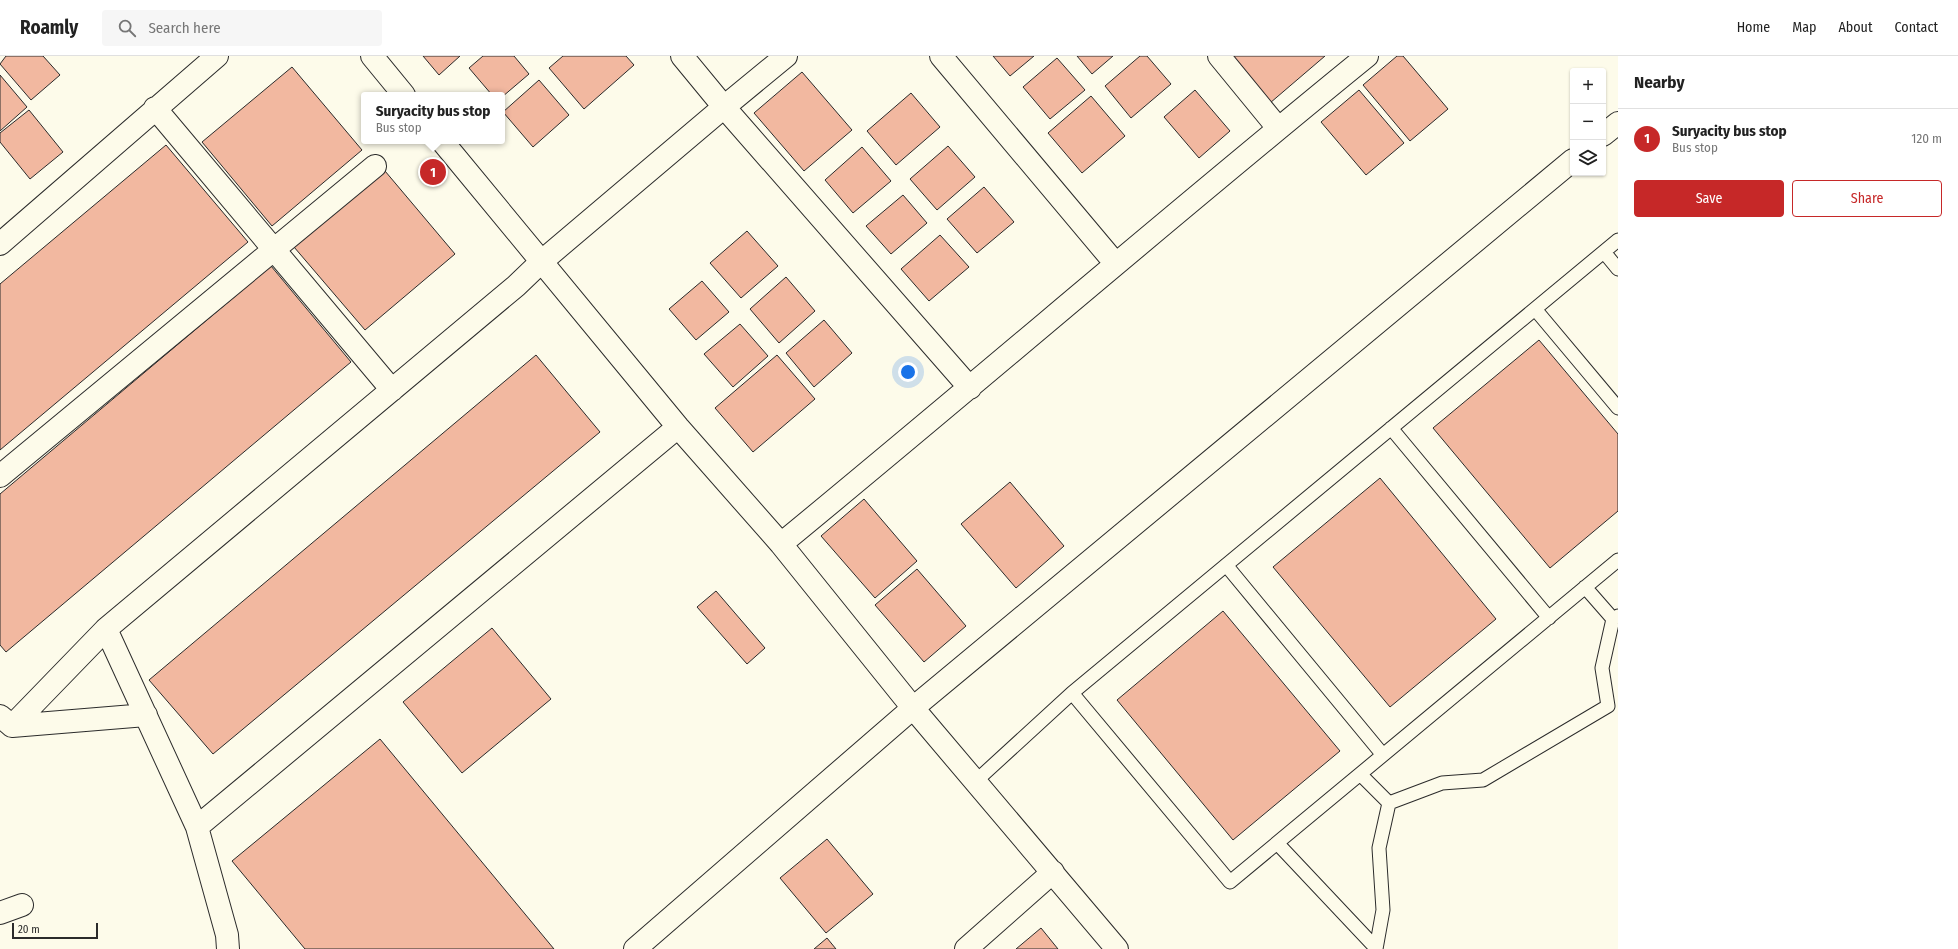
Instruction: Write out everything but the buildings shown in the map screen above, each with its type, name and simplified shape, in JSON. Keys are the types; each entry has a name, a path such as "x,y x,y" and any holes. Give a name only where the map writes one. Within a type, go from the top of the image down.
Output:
{"street":[{"path":"0,244 155,108 217,56"},
{"path":"372,56 402,92"},
{"path":"682,56 970,388"},
{"path":"6,721 106,629 516,286 724,106 786,56"},
{"path":"941,56 1116,263"},
{"path":"1219,56 1278,128"},
{"path":"781,544 970,388 1116,263 1278,128 1367,56"},
{"path":"155,108 392,390"},
{"path":"1606,133 1618,123"},
{"path":"444,144 678,427 781,544 913,708 1117,949"},
{"path":"635,949 913,708 1570,162"},
{"path":"0,476 375,166"},
{"path":"197,827 678,427"},
{"path":"106,629 197,827 227,935 228,949"},
{"path":"6,721 146,715"},
{"path":"966,949 1053,872"},
{"path":"0,913 22,905"}],"lane":[{"path":"976,781 1072,693 1618,240"},
{"path":"1604,252 1618,269"},
{"path":"1536,309 1618,408"},
{"path":"1391,428 1549,618"},
{"path":"1072,693 1230,882 1618,560"},
{"path":"1226,565 1383,755"},
{"path":"1389,803 1442,783 1483,780 1608,706 1602,668 1615,617 1585,587"},
{"path":"1360,774 1389,803"},
{"path":"1375,948 1383,910 1379,848 1389,803"},
{"path":"1277,843 1375,948"}],"place":[{"name":"Suryacity bus stop","path":"433,172"}]}
